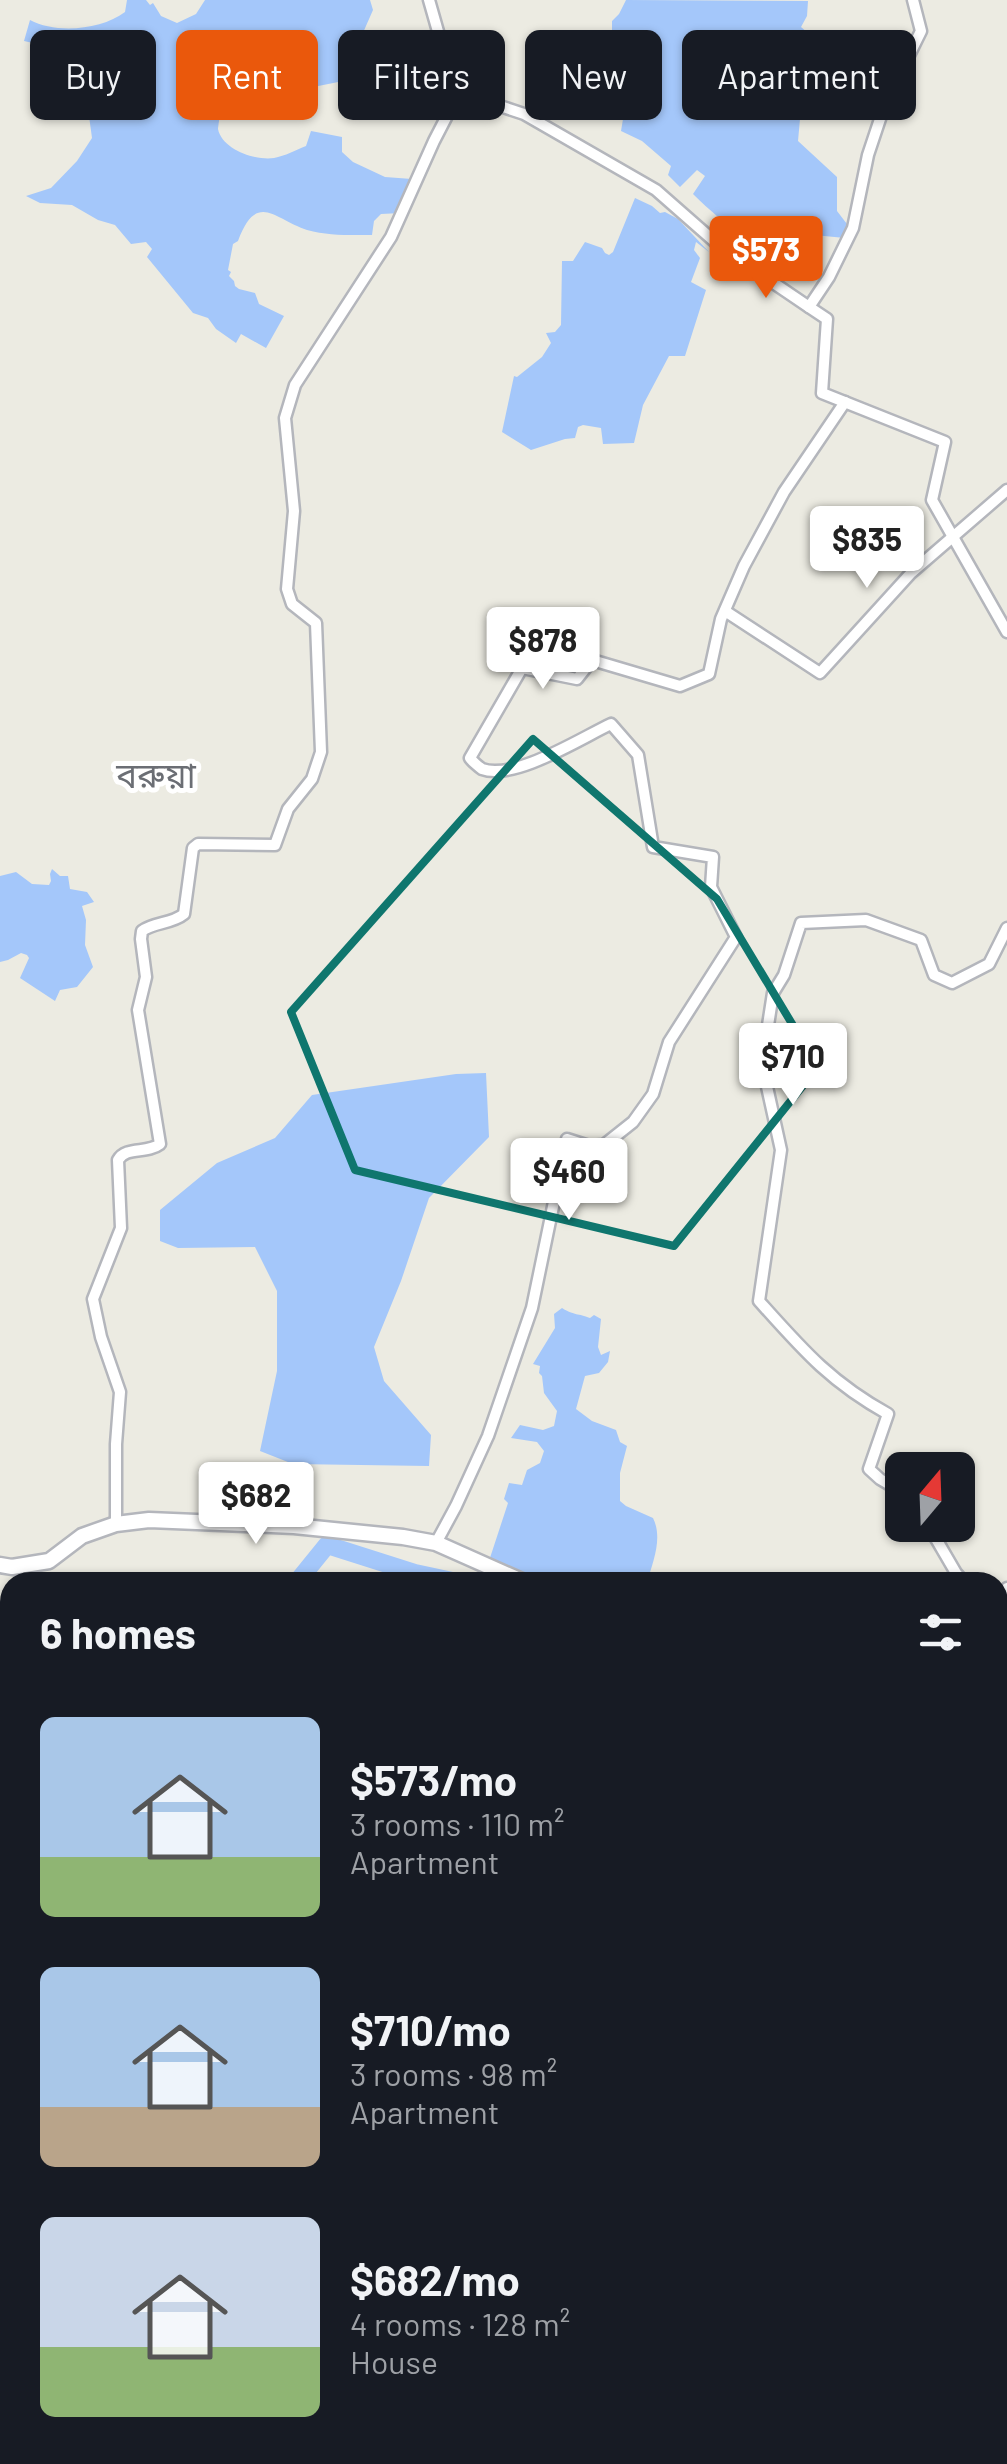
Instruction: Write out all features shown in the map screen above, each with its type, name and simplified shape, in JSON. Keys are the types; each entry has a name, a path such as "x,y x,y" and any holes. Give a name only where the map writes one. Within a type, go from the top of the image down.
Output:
{"street":[{"path":"428,0 437,30"},
{"path":"809,307 852,228 868,155 885,104 921,31 913,0"},
{"path":"505,108 524,114 656,190 722,248 826,319 822,393 946,442 932,500 1007,632"},
{"path":"116,1524 120,1392 93,1300 120,1228 118,1160 123,1152 153,1150 160,1144 138,1010 146,977 142,931 184,914 193,848 198,844 275,845 288,809 312,780 321,752 316,624 292,604 287,589 294,511 285,418 295,385 391,238 445,120"},
{"path":"436,1543 488,1436 532,1308 566,1140 604,1145 633,1122 653,1094 669,1042 736,937 711,886 712,857 653,847 638,755 611,724 514,768 480,768 470,758 522,668 578,679 592,660 680,686 709,674 725,611 744,566 784,492 844,402"},
{"path":"725,611 820,672 911,573 1007,490"},
{"path":"885,1480 869,1469 888,1414 834,1380 759,1301 781,1150 762,1064 774,993 784,975 800,924 866,920 896,930 921,940 934,975 952,983 989,964 1007,928"},
{"path":"0,1565 49,1561 82,1536 116,1524 149,1520 294,1526 404,1537 436,1543 501,1572"},
{"path":"938,1542 955,1572"}],"highlighted area":[{"path":"533,739 717,899 818,1067 674,1246 355,1170 291,1012"}],"water":[{"path":"127,0 146,0 150,5 153,3 161,16 177,23 196,14 205,0 370,0 373,10 364,30 338,30 338,82 318,86 318,30 176,30 176,120 219,120 218,129 226,143 259,158 274,158 306,146 311,131 342,137 342,152 353,162 385,177 412,179 403,196 401,213 381,214 374,221 372,235 315,232 268,213 252,216 233,244 228,270 235,286 255,293 259,304 284,316 266,348 241,334 236,343 208,318 193,313 147,257 152,249 146,242 131,244 115,225 72,205 40,203 26,196 51,188 77,161 92,138 90,120 156,120 156,30 30,30 30,42 24,41 30,20 52,27 78,28 104,23 125,12"},
{"path":"626,0 808,1 801,27 804,30 682,30 682,120 800,120 798,141 837,177 837,211 850,228 845,238 793,233 766,221 746,223 737,234 693,194 705,176 697,170 680,187 668,175 671,166 642,141 621,131 623,120 662,120 662,30 612,30 612,21"},
{"path":"635,198 678,219 709,252 696,242 694,250 700,258 691,282 706,290 685,356 669,356 643,405 634,443 603,444 601,428 583,425 578,427 575,438 531,450 502,432 514,376 542,357 551,343 546,333 555,332 561,325 562,261 573,261 585,242 609,255 613,252"},
{"path":"52,869 60,876 68,876 70,889 87,892 94,902 82,906 85,945 93,967 77,987 60,990 55,1001 20,978 27,955 21,953 0,962 0,876 16,872 32,884 49,885"},
{"path":"486,1073 489,1137 429,1198 374,1347 384,1381 431,1435 429,1466 293,1464 260,1451 277,1371 277,1291 255,1247 178,1248 160,1241 160,1210 217,1163 275,1138 312,1095"},
{"path":"562,1308 601,1319 598,1347 601,1355 610,1351 608,1362 599,1373 585,1376 576,1409 592,1421 616,1430 620,1442 627,1446 620,1473 620,1501 653,1518 657,1534 650,1572 510,1572 488,1564 508,1503 504,1499 509,1483 522,1485 527,1470 540,1463 544,1451 537,1442 511,1438 520,1425 543,1430 554,1426 557,1411 544,1393 540,1366 533,1364 555,1328 554,1314"}],"waterway":[{"path":"305,1572 327,1545 412,1572"}],"district":[{"name":"বরুয়া","path":"156,774"}]}
